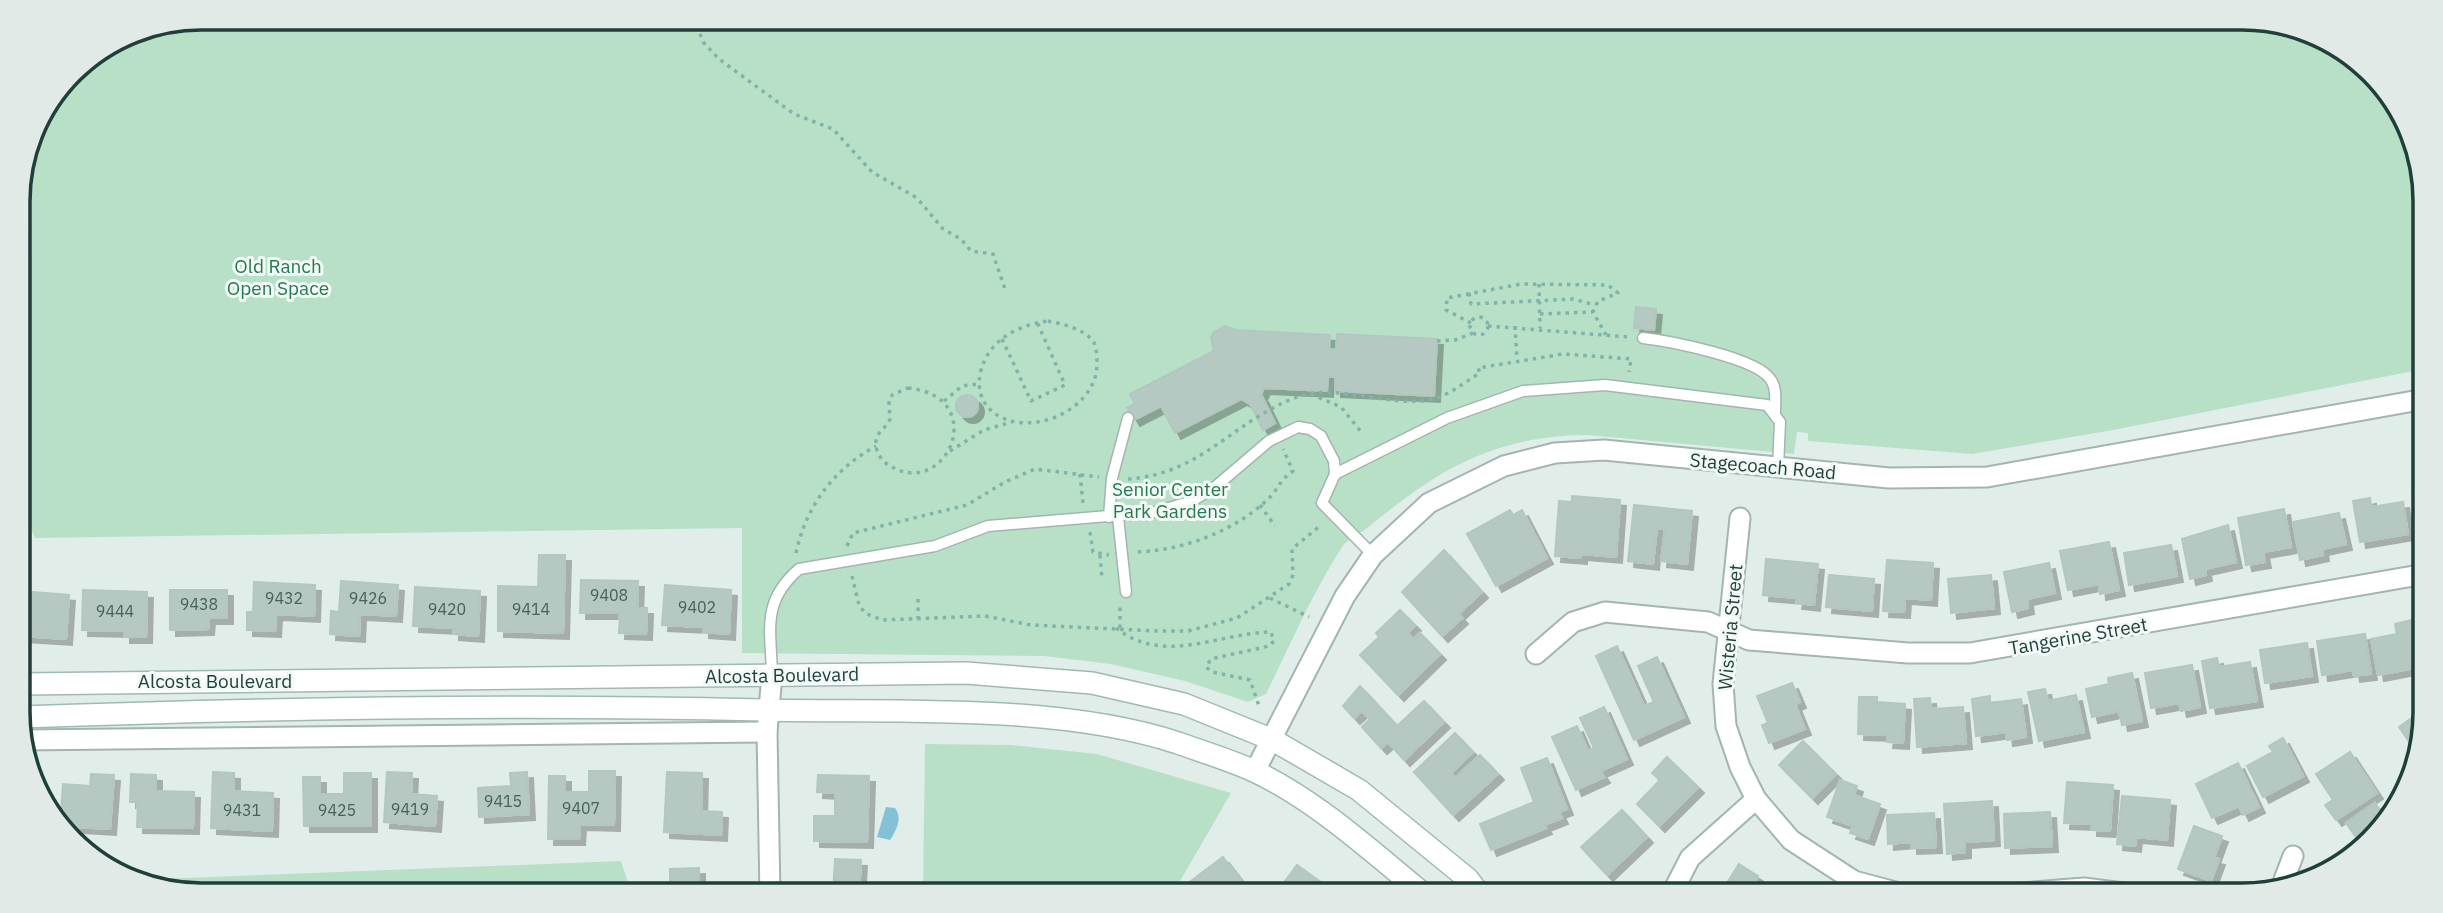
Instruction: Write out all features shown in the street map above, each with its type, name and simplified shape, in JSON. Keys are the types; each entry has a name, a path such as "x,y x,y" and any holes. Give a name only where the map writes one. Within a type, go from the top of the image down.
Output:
{"main road":[{"name":"Alcosta Boulevard","path":"30,684 966,673 1092,683 1184,704 1273,740 1359,790 1471,883"},
{"name":"Alcosta Boulevard","path":"30,717 174,712 769,710 971,713 1090,723 1175,742 1255,771 1332,820 1410,883"}],"street":[{"name":"Stagecoach Road","path":"1255,771 1345,596 1373,555 1429,503 1504,466 1555,453 1605,450 1889,478 1987,477 2413,402"},
{"name":"Wisteria Street","path":"1740,518 1723,684 1726,726 1740,767 1756,799 1791,840 1854,881 1862,883"},
{"name":"Tangerine Street","path":"1536,654 1573,622 1605,612 1708,622 1749,640 1908,653 1970,653 2413,576"},
{"path":"770,883 767,732 772,675"},
{"path":"32,740 767,732"},
{"path":"1677,883 1690,858 1756,799"},
{"path":"2285,877 2293,856"}],"lane":[{"path":"1643,338 1729,358 1766,373 1775,391 1775,412"},
{"path":"1335,474 1447,418 1523,391 1605,386 1767,405 1775,412 1780,422 1778,467"},
{"path":"1126,592 1114,517 1112,478 1128,418"},
{"path":"772,675 771,608 776,594 795,573 816,564 935,546 988,526 1156,512 1192,501 1215,487 1269,441 1298,427 1310,429 1321,436 1329,449 1335,474 1322,503 1373,555"}],"path":[{"path":"698,30 703,42 719,59 794,114 833,129 873,172 917,198 943,229 961,239 971,251 993,254 1004,289"},
{"path":"1471,323 1451,315 1444,306 1447,298 1521,284 1608,285 1618,292 1595,305 1593,312 1606,335"},
{"path":"1539,284 1540,328"},
{"path":"1469,293 1471,304 1573,299 1595,305"},
{"path":"1540,314 1593,312"},
{"path":"1471,323 1482,317 1488,326"},
{"path":"950,452 954,440 953,418 944,402 928,391 918,389 908,388 891,395 888,403 890,419 878,434 876,446 886,464 915,473 938,465 950,452 984,430 1014,422 1043,421 1075,407 1088,392 1097,370 1096,348 1092,340 1069,327 1048,321 1037,322 1002,339 987,357 978,384 987,406 1014,422"},
{"path":"1002,339 1031,401 1065,385 1037,322"},
{"path":"1471,323 1473,333"},
{"path":"1488,326 1643,338"},
{"path":"1437,341 1455,340 1473,333 1482,335 1488,326"},
{"path":"1515,326 1517,359"},
{"path":"1118,479 1152,476 1184,466 1208,453 1237,428 1309,394 1331,391 1348,397 1433,399 1458,388 1480,373 1478,368 1517,359 1563,354 1630,359 1627,388"},
{"path":"944,402 962,386 978,384"},
{"path":"1309,394 1341,407 1357,423 1362,433"},
{"path":"795,573 804,525 821,492 840,471 876,446"},
{"path":"1135,552 1169,548 1195,541 1242,519 1269,499 1279,481 1293,471 1282,447"},
{"path":"847,546 853,533 967,505 1005,482 1035,469 1105,478"},
{"path":"1080,474 1083,504"},
{"path":"1260,505 1275,526"},
{"path":"852,574 855,594 865,613 882,620 985,616 1031,625 1188,631 1237,618 1289,584 1293,575 1292,549 1332,514"},
{"path":"1091,530 1091,549 1100,555 1111,554"},
{"path":"1100,555 1101,579"},
{"path":"1270,598 1309,617"},
{"path":"918,599 918,619"},
{"path":"1118,628 1120,606"},
{"path":"1118,628 1130,639 1164,648 1271,632 1274,641 1269,646 1211,659 1206,667 1212,672 1250,680 1257,692 1259,706"}],"green space":[{"name":"Old Ranch Open Space","path":"189,30 2265,31 2318,47 2355,72 2371,88 2400,135 2412,178 2413,371 2113,430 1972,454 1808,441 1808,433 1797,432 1794,454 1588,435 1525,441 1497,449 1446,471 1345,544 1311,601 1266,694 1248,702 1185,681 1111,664 1044,656 742,653 742,528 35,538 30,525 30,189 36,156 53,115 80,80 115,53 135,43 167,33"},
{"path":"925,744 1012,745 1097,754 1231,793 1179,883 923,883"},
{"path":"621,861 628,883 200,883 164,879"}],"water":[{"path":"886,807 895,808 899,820 890,840 877,837"}],"building":[{"path":"1636,307 1656,309 1654,330 1634,328"},
{"path":"1224,326 1236,330 1330,335 1329,349 1336,349 1337,334 1437,339 1434,396 1335,391 1335,377 1328,377 1327,391 1264,388 1257,402 1250,404 1241,399 1175,433 1161,406 1134,420 1127,408 1135,404 1130,394 1214,351 1211,338 1213,333"},
{"path":"967,395 975,398 978,406 975,414 967,417 959,414 956,406 959,398"},
{"path":"1262,396 1275,423 1263,430 1250,404"},
{"path":"1572,496 1620,500 1616,557 1581,554 1581,558 1555,556 1559,501 1572,502"},
{"path":"2370,498 2371,507 2403,502 2408,534 2360,542 2353,501"},
{"path":"1634,505 1692,511 1687,564 1661,561 1665,529 1657,528 1653,564 1628,561"},
{"path":"2284,509 2291,547 2263,552 2265,562 2246,565 2238,518"},
{"path":"1510,510 1513,515 1522,510 1547,558 1496,586 1467,534"},
{"path":"2339,513 2346,544 2322,549 2323,555 2300,560 2293,522"},
{"path":"2228,525 2236,562 2205,569 2206,575 2190,579 2182,539"},
{"path":"2109,542 2119,590 2100,594 2099,584 2068,590 2060,551"},
{"path":"2171,545 2177,576 2129,585 2124,553"},
{"path":"1444,550 1482,592 1458,614 1462,618 1442,636 1402,592"},
{"path":"539,555 565,555 563,633 498,631 498,586 538,587"},
{"path":"1766,559 1818,564 1814,605 1796,603 1797,598 1763,595"},
{"path":"1887,560 1933,563 1931,600 1905,598 1904,612 1883,611"},
{"path":"2049,563 2055,593 2027,599 2028,608 2012,612 2004,572"},
{"path":"1829,575 1874,579 1872,611 1826,607"},
{"path":"1991,575 1994,608 1951,613 1948,579"},
{"path":"581,580 638,581 637,608 647,608 646,634 619,633 620,613 580,613"},
{"path":"341,581 398,585 396,616 360,614 359,636 330,634 331,611 339,612"},
{"path":"254,582 315,585 314,616 276,614 275,631 247,630 247,612 253,612"},
{"path":"665,585 731,590 729,634 703,632 703,627 662,625"},
{"path":"415,587 480,591 478,636 453,634 453,628 413,626"},
{"path":"83,590 147,592 146,637 124,637 124,631 82,630"},
{"path":"170,590 227,590 227,618 209,618 208,629 170,630"},
{"path":"30,592 69,595 66,639 30,637"},
{"path":"1400,610 1415,625 1407,633 1414,639 1420,633 1440,654 1398,695 1360,655 1379,637 1376,633"},
{"path":"2413,620 2413,668 2378,675 2371,639 2397,634 2395,624"},
{"path":"2365,634 2371,674 2354,676 2353,670 2322,675 2317,641"},
{"path":"2307,643 2312,676 2265,683 2260,650"},
{"path":"1617,646 1644,706 1654,702 1638,666 1657,657 1684,717 1634,740 1596,656"},
{"path":"2217,658 2219,667 2250,662 2257,701 2210,708 2202,661"},
{"path":"2192,665 2200,707 2181,711 2179,703 2151,708 2145,673"},
{"path":"2132,673 2142,721 2122,725 2119,711 2092,717 2086,689 2109,684 2108,678"},
{"path":"1792,683 1800,702 1795,704 1805,729 1769,743 1762,725 1768,723 1757,696"},
{"path":"1360,686 1397,726 1424,701 1444,722 1404,760 1388,742 1381,748 1362,727 1370,719 1362,711 1354,718 1343,706"},
{"path":"2045,689 2048,701 2076,695 2084,732 2039,741 2028,692"},
{"path":"1990,696 1990,703 2021,699 2026,737 2007,740 2006,732 1976,736 1972,699"},
{"path":"1859,697 1877,697 1877,702 1905,704 1903,743 1887,742 1888,735 1858,734"},
{"path":"1930,698 1931,709 1963,707 1966,743 1917,747 1914,699"},
{"path":"1604,707 1627,759 1600,771 1604,777 1576,790 1552,737 1577,726 1588,751 1594,748 1580,718"},
{"path":"2413,717 2410,743 2399,727"},
{"path":"1455,733 1473,752 1451,773 1455,778 1480,755 1498,774 1453,815 1414,772"},
{"path":"2283,738 2303,776 2263,797 2247,766 2273,752 2269,746"},
{"path":"1803,741 1836,774 1812,798 1779,765"},
{"path":"2350,752 2377,793 2336,820 2325,805 2333,800 2316,774"},
{"path":"1667,757 1698,787 1659,826 1637,804 1660,780 1652,773"},
{"path":"1547,758 1567,809 1559,812 1562,818 1544,825 1546,828 1491,850 1480,824 1534,802 1521,768"},
{"path":"2238,763 2259,807 2243,815 2239,806 2212,818 2196,784"},
{"path":"589,771 615,771 614,825 580,824 579,839 548,839 549,776 565,776 565,792 589,792"},
{"path":"213,772 234,773 234,791 273,793 272,831 211,828"},
{"path":"387,772 412,773 411,794 437,796 435,826 384,822"},
{"path":"527,772 529,814 479,817 478,788 511,786 510,773"},
{"path":"667,772 702,773 701,811 722,812 721,835 664,832"},
{"path":"344,773 371,773 371,826 304,826 303,777 320,777 320,794 344,794"},
{"path":"91,774 114,775 110,829 74,827 61,810 63,784 90,786"},
{"path":"131,774 156,775 156,791 194,792 193,828 137,827 138,802 130,802"},
{"path":"818,775 869,776 867,842 814,841 814,816 835,816 835,793 817,792"},
{"path":"1840,780 1857,786 1854,795 1880,804 1868,839 1850,833 1853,826 1827,817"},
{"path":"2067,782 2113,785 2110,831 2091,830 2091,824 2064,823"},
{"path":"2122,796 2170,800 2167,840 2136,837 2135,846 2117,844"},
{"path":"1992,801 1994,840 1965,842 1965,852 1947,854 1944,804"},
{"path":"2375,803 2381,812 2363,833 2356,837 2346,823"},
{"path":"1622,810 1647,837 1607,875 1581,847"},
{"path":"2050,812 2052,846 2005,848 2004,814"},
{"path":"1934,813 1936,847 1911,848 1911,842 1888,844 1887,815"},
{"path":"2194,826 2222,836 2214,858 2219,859 2211,881 2178,869"},
{"path":"1223,857 1243,883 1188,883"},
{"path":"835,859 861,860 860,883 834,883"},
{"path":"1739,864 1758,876 1754,883 1727,883"},
{"path":"1297,865 1322,883 1284,883"},
{"path":"699,868 699,883 670,883 670,869"}],"park label":[{"name":"Senior Center Park Gardens","path":"1170,500"}]}
